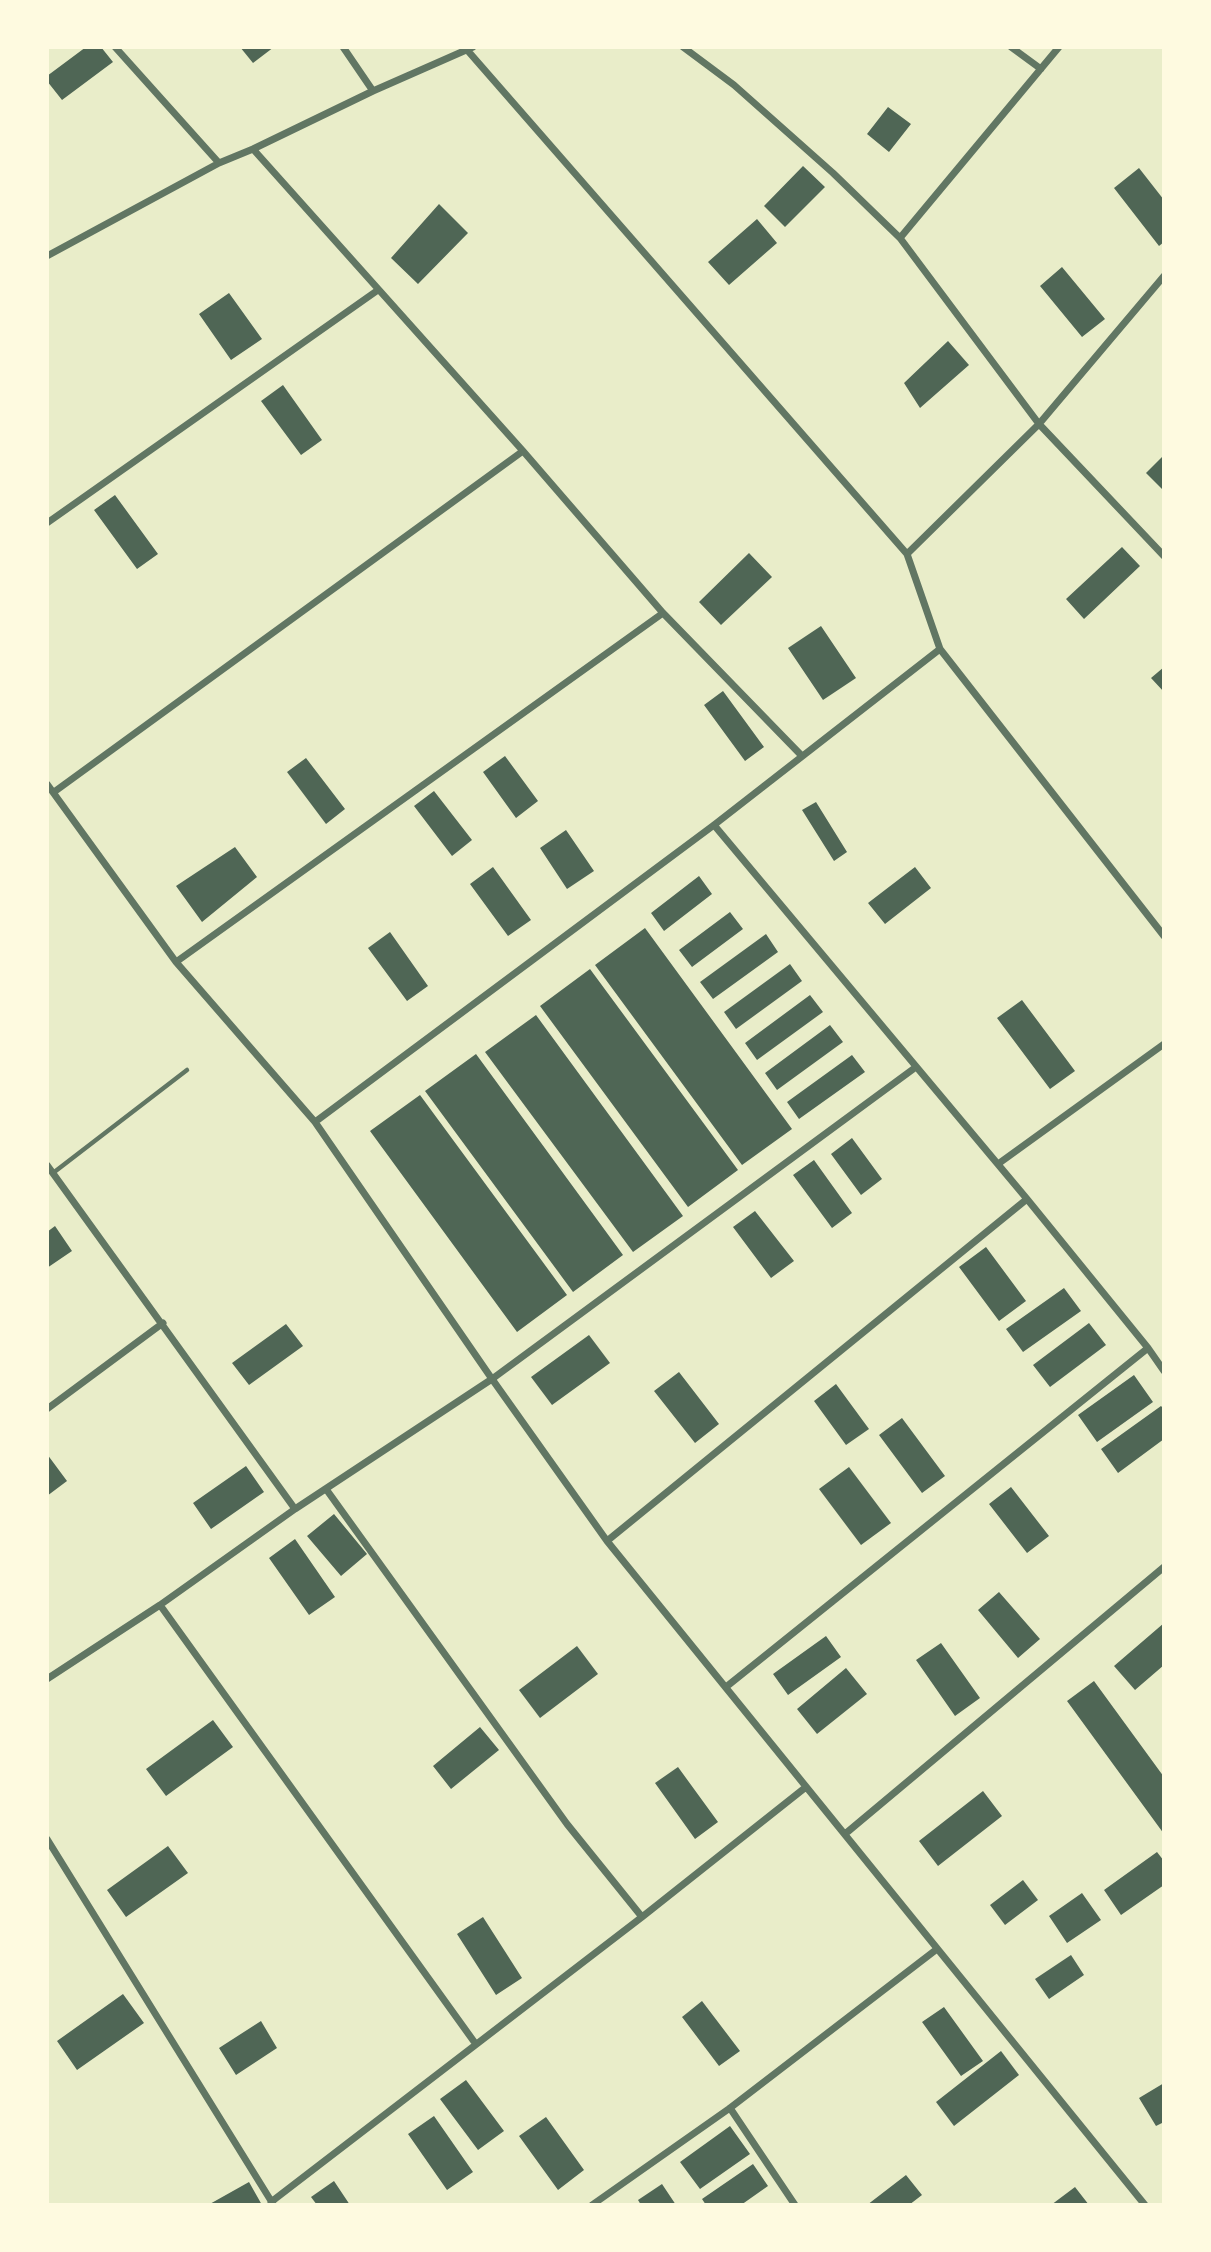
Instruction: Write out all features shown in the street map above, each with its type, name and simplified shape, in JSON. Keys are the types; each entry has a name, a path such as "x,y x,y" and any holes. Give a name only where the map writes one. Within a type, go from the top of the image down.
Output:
{"street":[{"path":"115,47 219,163"},
{"path":"343,47 373,91"},
{"path":"684,47 734,85 834,173 900,238 1039,424 1164,556"},
{"path":"1011,47 1041,69"},
{"path":"900,238 1059,47"},
{"path":"47,256 219,163 470,49 907,554 940,649 1164,936"},
{"path":"253,149 523,451 663,613 801,755"},
{"path":"907,554 1039,424 1164,276"},
{"path":"47,523 378,290"},
{"path":"54,792 523,451"},
{"path":"176,962 663,613"},
{"path":"315,1122 714,825 940,649"},
{"path":"47,784 176,962 315,1122 607,1541 1146,2205"},
{"path":"714,825 1027,1199 1164,1371"},
{"path":"998,1164 1164,1044"},
{"path":"47,1679 160,1605 295,1509 492,1379 916,1067"},
{"path":"47,1165 295,1509"},
{"path":"607,1541 1027,1199"},
{"path":"47,1409 163,1323"},
{"path":"726,1687 1148,1348"},
{"path":"326,1489 567,1824 642,1917"},
{"path":"845,1834 1164,1567"},
{"path":"160,1605 475,2043"},
{"path":"47,1839 272,2203 806,1787"},
{"path":"592,2205 730,2108 937,1949"},
{"path":"730,2108 795,2205"}],"lane":[{"path":"53,1173 187,1070"}],"building":[{"path":"86,47 101,47 113,62 62,100 47,81 47,76"},
{"path":"240,47 274,47 253,63"},
{"path":"888,107 911,124 889,152 867,134"},
{"path":"803,166 825,187 785,227 764,206"},
{"path":"1139,168 1164,200 1164,242 1159,246 1114,188"},
{"path":"439,204 468,233 418,284 391,258"},
{"path":"757,219 777,243 729,285 708,262"},
{"path":"1062,267 1105,319 1082,337 1040,286"},
{"path":"229,293 262,339 231,360 199,314"},
{"path":"948,341 969,365 920,408 904,383"},
{"path":"283,385 322,440 301,455 261,401"},
{"path":"1164,455 1164,488 1162,489 1146,473"},
{"path":"115,495 158,554 137,569 94,510"},
{"path":"1122,547 1140,566 1084,619 1066,599"},
{"path":"749,553 772,577 721,625 699,602"},
{"path":"821,626 856,678 823,700 788,648"},
{"path":"1164,667 1164,692 1151,678"},
{"path":"723,691 764,747 745,761 704,705"},
{"path":"505,756 538,801 516,818 483,772"},
{"path":"306,758 345,809 326,824 287,772"},
{"path":"434,791 472,840 452,856 414,806"},
{"path":"816,802 847,852 834,861 802,810"},
{"path":"566,830 594,871 567,889 540,848"},
{"path":"235,847 257,877 202,922 176,886"},
{"path":"493,867 531,920 508,936 470,884"},
{"path":"915,867 931,888 885,924 868,903"},
{"path":"699,876 712,894 664,931 651,913"},
{"path":"730,912 743,929 692,967 679,950"},
{"path":"645,928 792,1129 742,1165 595,965"},
{"path":"390,932 428,986 407,1001 368,948"},
{"path":"766,934 778,952 713,999 700,982"},
{"path":"790,964 802,981 736,1029 724,1012"},
{"path":"590,969 738,1170 688,1207 540,1006"},
{"path":"810,995 823,1012 757,1060 745,1043"},
{"path":"1022,1000 1075,1071 1050,1089 997,1018"},
{"path":"536,1015 683,1216 633,1252 485,1052"},
{"path":"830,1025 843,1042 777,1090 765,1073"},
{"path":"476,1054 623,1255 573,1292 425,1091"},
{"path":"852,1055 865,1072 799,1119 787,1102"},
{"path":"420,1095 567,1295 517,1332 370,1131"},
{"path":"852,1138 882,1179 861,1195 831,1154"},
{"path":"814,1160 852,1213 832,1228 793,1175"},
{"path":"755,1211 794,1261 771,1278 733,1227"},
{"path":"55,1226 72,1251 47,1268 47,1232"},
{"path":"986,1247 1026,1301 999,1321 959,1267"},
{"path":"1064,1288 1081,1311 1023,1352 1006,1329"},
{"path":"1089,1323 1106,1345 1050,1387 1033,1365"},
{"path":"286,1324 303,1346 249,1385 232,1363"},
{"path":"589,1335 610,1363 552,1405 531,1377"},
{"path":"679,1372 719,1424 695,1443 654,1391"},
{"path":"1134,1375 1153,1402 1097,1442 1078,1415"},
{"path":"836,1384 869,1429 846,1445 814,1401"},
{"path":"1161,1406 1164,1409 1164,1439 1118,1473 1101,1449"},
{"path":"902,1418 945,1476 922,1493 879,1435"},
{"path":"47,1454 67,1481 47,1496"},
{"path":"246,1466 264,1492 211,1529 193,1503"},
{"path":"849,1467 891,1523 861,1545 819,1489"},
{"path":"1011,1487 1049,1536 1027,1553 989,1504"},
{"path":"334,1514 367,1554 341,1576 307,1536"},
{"path":"295,1539 335,1597 309,1615 269,1558"},
{"path":"999,1592 1040,1639 1018,1658 978,1610"},
{"path":"1164,1623 1164,1665 1135,1690 1114,1666"},
{"path":"826,1636 841,1657 788,1695 773,1674"},
{"path":"941,1643 980,1698 955,1716 916,1660"},
{"path":"577,1646 598,1674 540,1718 519,1690"},
{"path":"846,1668 867,1694 817,1734 797,1709"},
{"path":"1094,1681 1164,1777 1164,1834 1067,1701"},
{"path":"213,1720 233,1747 166,1796 146,1769"},
{"path":"480,1727 499,1750 451,1789 433,1766"},
{"path":"678,1767 718,1822 695,1839 655,1783"},
{"path":"983,1791 1002,1816 938,1866 919,1841"},
{"path":"168,1846 188,1873 126,1917 107,1890"},
{"path":"1157,1852 1164,1861 1164,1885 1121,1915 1104,1890"},
{"path":"1023,1880 1038,1900 1005,1925 990,1905"},
{"path":"1082,1893 1101,1920 1067,1943 1049,1916"},
{"path":"483,1917 522,1978 496,1995 457,1934"},
{"path":"1071,1955 1084,1975 1049,1999 1035,1979"},
{"path":"123,1994 144,2023 77,2070 57,2041"},
{"path":"702,2001 740,2051 719,2066 682,2017"},
{"path":"944,2007 983,2061 961,2076 922,2022"},
{"path":"261,2021 277,2048 236,2075 219,2048"},
{"path":"1001,2051 1019,2075 954,2126 936,2102"},
{"path":"466,2080 504,2131 478,2150 440,2099"},
{"path":"1164,2083 1164,2122 1156,2126 1139,2098"},
{"path":"434,2116 473,2172 447,2190 408,2134"},
{"path":"546,2117 584,2170 558,2190 519,2136"},
{"path":"730,2126 750,2154 700,2189 680,2162"},
{"path":"753,2164 768,2186 741,2205 706,2205 702,2199"},
{"path":"906,2175 922,2195 909,2205 867,2205"},
{"path":"334,2181 350,2205 317,2205 311,2197"},
{"path":"249,2182 262,2205 208,2205"},
{"path":"662,2184 676,2205 641,2205 638,2200"},
{"path":"1075,2187 1089,2205 1051,2205"}]}
